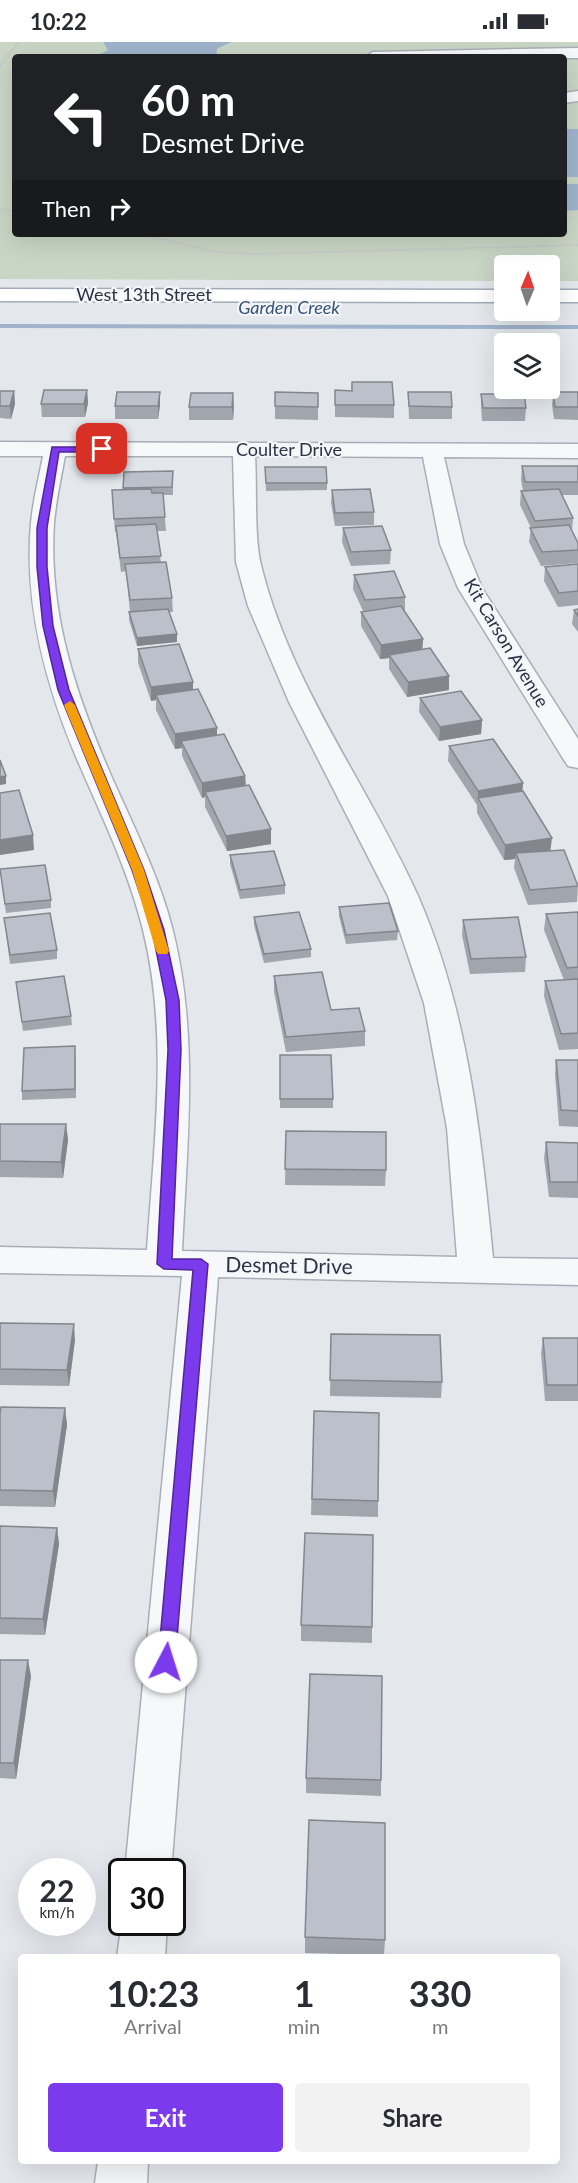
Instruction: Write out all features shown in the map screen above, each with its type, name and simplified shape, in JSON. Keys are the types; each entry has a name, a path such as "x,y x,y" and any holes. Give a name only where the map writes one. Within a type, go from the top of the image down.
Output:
{"main road":[{"name":"West 13th Street","path":"0,295 494,296"},
{"path":"560,296 578,296"}],"street":[{"path":"527,54 578,53"},
{"name":"Coulter Drive","path":"0,449 578,451"},
{"path":"55,449 42,528 42,567 48,626 63,690 138,870 158,930 173,1000 182,1264 149,1858"},
{"path":"244,450 248,562 260,606 302,702 404,896 440,1003 464,1128 476,1270"},
{"name":"Kit Carson Avenue","path":"432,450 452,544 470,588 578,760"},
{"name":"Desmet Drive","path":"0,1260 578,1272"},
{"path":"141,1954 143,1936"},
{"path":"122,2183 123,2164"}],"path":[{"path":"0,66 18,42"},
{"path":"154,237 214,252 256,255 578,245"}],"green space":[{"path":"0,42 578,42 578,281 560,281 560,255 494,255 494,281 0,279"}],"water":[{"path":"103,42 232,42 218,48 218,54 101,54 108,50"},
{"path":"567,129 578,129 578,177 567,177"},
{"path":"567,184 578,184 578,210 567,211"}],"building":[{"path":"352,382 392,382 394,405 335,405 335,390 352,391"},
{"path":"44,390 87,390 84,404 41,404"},
{"path":"0,391 14,391 10,406 0,406"},
{"path":"117,392 160,392 158,406 115,406"},
{"path":"275,392 318,393 318,407 275,406"},
{"path":"408,392 451,392 452,407 409,406"},
{"path":"560,392 578,392 578,407 555,407 554,399 560,399"},
{"path":"191,393 233,393 232,407 189,407"},
{"path":"481,394 494,394 494,399 525,399 526,408 483,408"},
{"path":"522,466 578,466 578,482 525,482"},
{"path":"265,467 326,467 327,483 266,483"},
{"path":"173,471 172,487 123,488 124,472"},
{"path":"151,489 152,493 163,493 165,517 114,519 112,490"},
{"path":"370,489 374,512 335,513 332,490"},
{"path":"559,489 573,518 535,521 521,491"},
{"path":"156,524 161,556 120,558 116,526"},
{"path":"569,525 578,543 578,550 542,552 530,528"},
{"path":"382,526 391,550 351,552 343,528"},
{"path":"166,562 172,598 130,600 125,564"},
{"path":"578,564 578,591 559,593 545,567"},
{"path":"394,571 405,597 365,600 354,575"},
{"path":"401,606 423,639 381,645 361,612"},
{"path":"168,609 177,634 137,638 129,612"},
{"path":"179,644 193,682 151,687 138,649"},
{"path":"430,648 449,676 408,682 389,655"},
{"path":"198,689 217,728 175,734 156,695"},
{"path":"461,691 482,720 440,727 420,698"},
{"path":"224,734 245,776 202,783 181,741"},
{"path":"493,739 523,783 478,791 449,746"},
{"path":"0,760 6,776 0,777"},
{"path":"249,785 271,829 226,836 205,792"},
{"path":"19,790 33,835 0,840 0,793"},
{"path":"523,791 552,838 505,845 478,798"},
{"path":"564,850 578,886 530,890 516,853"},
{"path":"274,851 285,885 240,890 230,855"},
{"path":"45,865 51,900 5,904 0,869"},
{"path":"389,903 398,931 346,935 339,907"},
{"path":"299,912 311,949 264,954 254,917"},
{"path":"578,912 578,967 567,968 546,914"},
{"path":"50,913 57,950 10,955 4,918"},
{"path":"518,917 526,957 471,959 463,920"},
{"path":"322,972 331,1010 359,1008 365,1031 286,1037 274,976"},
{"path":"64,976 71,1016 22,1022 16,982"},
{"path":"578,979 578,1033 561,1034 545,981"},
{"path":"75,1046 75,1089 22,1091 24,1048"},
{"path":"280,1055 331,1055 333,1099 280,1099"},
{"path":"556,1060 578,1060 578,1111 561,1110"},
{"path":"0,1124 66,1124 61,1162 0,1161"},
{"path":"286,1131 386,1132 386,1170 285,1169"},
{"path":"546,1142 578,1143 578,1182 550,1182"},
{"path":"0,1323 74,1324 67,1370 0,1369"},
{"path":"331,1334 440,1335 442,1382 330,1380"},
{"path":"543,1338 578,1338 578,1385 547,1385"},
{"path":"1,1407 65,1408 53,1491 0,1490"},
{"path":"314,1411 379,1413 378,1501 312,1499"},
{"path":"0,1526 57,1528 43,1619 0,1618"},
{"path":"305,1533 373,1535 372,1627 301,1625"},
{"path":"0,1660 28,1660 14,1763 0,1763"},
{"path":"310,1674 382,1676 381,1780 306,1778"},
{"path":"309,1820 385,1823 385,1940 305,1937"}],"waterway":[{"name":"Garden Creek","path":"0,326 578,327"}],"slow traffic":[{"path":"70,705 138,870 158,930 162,951"}],"route":[{"path":"102,449 55,449 42,528 42,567 48,626 63,690 138,870 158,930 173,1000 174,1050 164,1264 201,1264 166,1662"}]}
